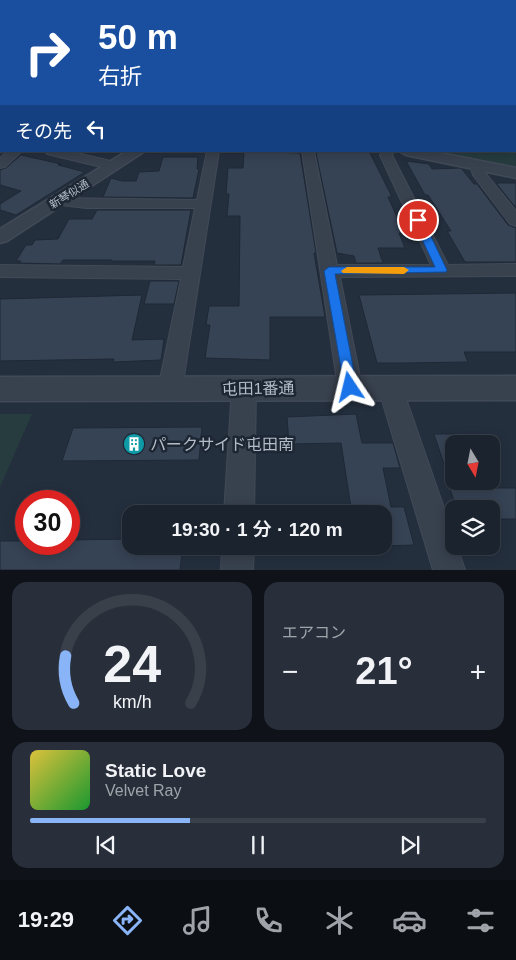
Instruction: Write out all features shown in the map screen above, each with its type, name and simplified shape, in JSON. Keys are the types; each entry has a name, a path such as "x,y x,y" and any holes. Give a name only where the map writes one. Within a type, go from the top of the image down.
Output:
{"street":[{"path":"0,164 15,152"},
{"path":"55,152 114,166"},
{"name":"新琴似通","path":"0,238 136,152"},
{"path":"170,389 213,152"},
{"path":"308,152 350,387"},
{"path":"388,152 386,155 442,270"},
{"path":"411,152 516,173"},
{"path":"476,166 480,175 516,221"},
{"path":"58,201 86,204 204,204"},
{"path":"329,271 516,270"},
{"path":"0,271 191,273"},
{"path":"390,387 449,570"},
{"path":"239,505 244,388"},
{"name":"屯田1番通","path":"0,389 516,388"},
{"path":"237,570 238,555"}],"green space":[{"path":"422,152 516,152 516,170"},
{"path":"0,414 32,414 0,487"}],"building":[{"path":"244,152 300,153 325,317 270,317 270,360 205,358 210,325 206,325 209,306 239,306 240,216 227,216 229,194 226,194 228,168 243,168"},
{"path":"370,152 392,197 388,197 404,233 399,233 405,248 378,248 383,263 356,263 354,256 337,253 316,153"},
{"path":"21,155 61,164 58,165 85,172 16,215 0,210 0,204 21,191 0,185 0,170 6,168"},
{"path":"163,157 198,157 197,169 199,169 193,198 103,197 111,178 122,181 136,181 139,172 159,171"},
{"path":"406,161 429,164 432,169 461,168 474,184 477,184 508,225 516,228 516,262 465,262 447,231 451,231 428,195 425,195"},
{"path":"496,183 516,183 516,208"},
{"path":"97,210 191,210 181,265 154,265 155,261 63,260 60,264 19,263 21,261 16,261 26,245 32,245 35,240 58,239 69,219 92,219"},
{"path":"150,281 179,281 174,304 144,304"},
{"path":"516,293 516,352 464,352 468,362 402,363 377,363 359,295"},
{"path":"142,295 132,340 164,339 161,360 113,362 114,359 0,361 0,299"},
{"path":"356,414 362,443 393,443 400,468 383,468 391,505 351,505 341,443 289,444 287,417"},
{"name":"パークサイド屯田南","path":"202,427 199,460 62,461 73,428"},
{"path":"434,434 454,434 445,435 445,467"},
{"path":"500,488 516,488 516,519 500,519 500,500 454,500 450,490 500,490"},
{"path":"392,507 404,507 414,545 392,546"},
{"path":"122,539 122,555 182,555 180,570 0,570 0,541 15,541 15,555 80,555 80,540"}],"slow traffic":[{"path":"347,271 404,270"}],"place":[{"name":"パークサイド屯田南","path":"134,444"}],"route":[{"path":"350,387 329,271 442,270 418,220"}]}
